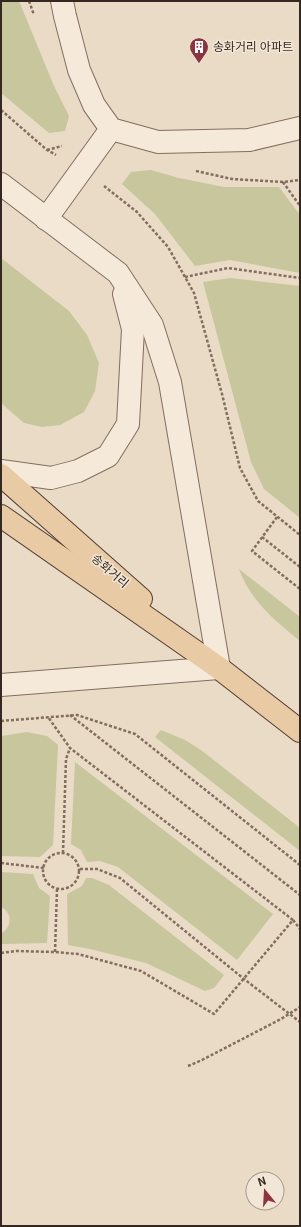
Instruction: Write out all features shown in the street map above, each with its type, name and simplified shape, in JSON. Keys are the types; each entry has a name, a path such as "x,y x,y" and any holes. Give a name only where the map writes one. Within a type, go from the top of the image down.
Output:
{"main road":[{"name":"송화거리","path":"1,475 219,668"},
{"name":"송화거리","path":"1,516 219,668 300,731"}],"street":[{"path":"62,1 79,70 94,106 111,129 158,142 249,140 300,128"},
{"path":"46,218 111,129"},
{"path":"1,184 118,273 152,325 170,382 219,668 1,685"},
{"path":"1,471 51,478 78,471 108,456 128,424 133,328 118,273"}],"path":[{"path":"189,170 232,179 283,182 300,180"},
{"path":"283,182 300,206"},
{"path":"108,189 109,183"},
{"path":"186,277 228,268 300,278"},
{"path":"277,517 252,551 300,589"},
{"path":"262,537 300,567"},
{"path":"69,715 300,895"},
{"path":"1,721 77,715 135,734 300,865"},
{"path":"48,717 70,748 293,920 300,929"},
{"path":"63,853 66,759 70,748"},
{"path":"63,853 76,859 80,869 78,880 69,888 57,889 47,884 43,873 45,862 54,854 63,853"},
{"path":"1,863 44,868"},
{"path":"80,869 97,869 120,878 244,979 300,1022"},
{"path":"55,952 57,889"},
{"path":"1,953 16,951 78,954 141,971 214,1014 293,920"},
{"path":"188,1066 281,1020 300,1007"}],"green space":[{"path":"1,1 19,1 54,86 69,116 65,131 49,133 1,93"},
{"path":"151,170 179,178 224,187 279,187 300,215 300,273 230,260 195,266 155,214 122,184 131,172"},
{"path":"1,258 69,311 87,335 99,363 95,391 84,412 60,425 42,427 24,423 1,403"},
{"path":"230,278 300,286 300,518 264,489 251,462 203,282"},
{"path":"239,569 300,617 300,641 281,626 264,609 250,591"},
{"path":"161,730 185,740 201,750 300,828 300,851 155,737"},
{"path":"27,732 47,736 58,745 53,845 40,857 1,856 1,736"},
{"path":"75,762 273,914 237,960 118,867 100,861 87,862 81,850 71,844"},
{"path":"1,872 33,874 39,888 50,896 47,943 1,944 1,934 7,928 10,920 8,913 1,907"},
{"path":"86,878 92,878 109,885 224,975 214,988 205,991 146,963 68,945 67,894 82,886"}],"place":[{"name":"송화거리 아파트","path":"199,64"}]}
